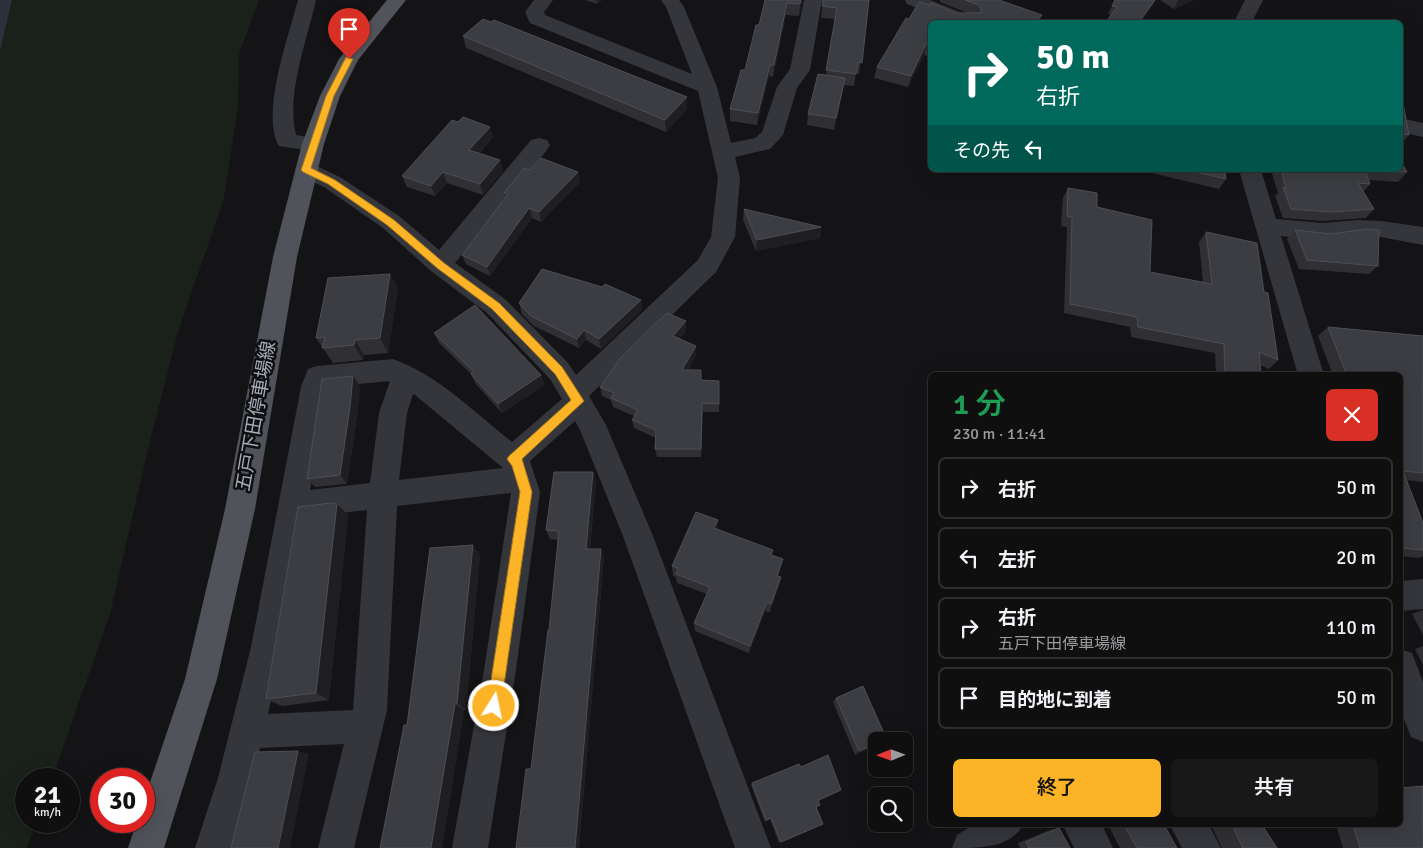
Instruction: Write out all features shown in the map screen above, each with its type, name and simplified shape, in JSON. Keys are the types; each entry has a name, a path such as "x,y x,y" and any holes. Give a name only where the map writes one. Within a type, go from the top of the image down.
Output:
{"main road":[{"name":"五戸下田停車場線","path":"146,848 203,669 240,509 285,257 309,157 330,96 349,59 374,24 397,0"}],"street":[{"path":"307,0 286,88 282,130 287,141 309,157 332,182 390,222 440,265 496,306 559,371 592,425 638,536 753,848"},
{"path":"544,0 534,12 537,19 707,87"},
{"path":"293,505 383,495 518,469 576,397 706,266 724,237 730,178 707,87 675,7 670,0"},
{"path":"723,152 762,144 772,135 786,87 800,70 813,0"},
{"path":"914,0 963,20"},
{"path":"1245,20 1254,0"},
{"path":"1403,126 1423,130"},
{"path":"440,265 539,145"},
{"path":"1251,172 1310,372"},
{"path":"1266,226 1323,232 1358,228 1381,229 1423,236"},
{"path":"213,848 236,778 267,647 317,376 393,370 424,387 518,469 526,492 500,670 470,848"},
{"path":"336,848 370,710 383,495 393,412 406,377"},
{"path":"1403,596 1423,594"},
{"path":"1403,676 1412,709"},
{"path":"246,732 366,726"},
{"path":"1083,827 1095,848"},
{"path":"1189,827 1203,848"}],"shaded area":[{"path":"0,0 12,0 0,51"},
{"path":"12,0 259,0 239,54 238,107 224,198 177,335 148,449 110,614 56,768 15,768 15,833 32,833 27,848 0,848 0,51"}],"building":[{"path":"765,0 801,0 800,4 787,3 774,65 770,65 758,113 730,109 741,70 745,70 756,25 759,25"},
{"path":"823,0 869,0 862,63 858,62 856,74 826,70 837,8 822,6"},
{"path":"965,0 999,0 1042,15 1038,20 928,20 928,44 926,44 911,76 877,67 906,18 909,19 919,2 929,5 931,3 956,13 982,13 979,5"},
{"path":"1115,0 1155,0 1140,20 1107,20 1117,7 1112,6"},
{"path":"483,19 491,22 494,20 687,97 665,120 463,36"},
{"path":"818,74 845,78 836,118 808,114"},
{"path":"1403,104 1409,135 1403,134"},
{"path":"463,117 490,127 469,150 500,160 480,184 443,172 431,186 402,176 452,120 458,122"},
{"path":"541,158 578,172 539,212 529,208 487,267 462,255 508,194 504,193 524,168 530,170"},
{"path":"1196,172 1225,172 1226,179"},
{"path":"1282,172 1366,172 1370,184 1358,183 1374,209 1331,212 1291,209 1283,187 1286,188"},
{"path":"1068,188 1097,193 1097,207 1152,220 1150,272 1212,284 1206,232 1257,243 1264,292 1268,293 1278,360 1259,352 1261,372 1225,372 1224,344 1138,327 1137,317 1070,304 1072,217 1067,216"},
{"path":"744,209 821,227 757,240"},
{"path":"1367,229 1379,230 1378,266 1307,260 1295,230 1331,234"},
{"path":"542,269 602,287 605,284 641,300 599,339 584,330 577,339 531,316 519,303"},
{"path":"390,274 380,338 355,340 354,345 322,348 325,337 316,338 328,278"},
{"path":"475,305 541,375 498,404 471,374 474,372 434,333"},
{"path":"667,313 686,321 673,336 696,346 682,370 701,370 701,380 719,381 719,404 702,403 701,449 655,449 656,430 632,420 638,410 611,398 614,393 600,387 621,357"},
{"path":"1328,327 1423,336 1423,473 1403,471 1403,372 1346,372"},
{"path":"353,376 340,475 307,479 322,379"},
{"path":"1403,471 1423,523 1423,550 1403,548"},
{"path":"554,472 593,472 586,549 601,549 575,848 516,848 526,769 531,769 549,630 559,531 546,530"},
{"path":"337,504 316,693 266,699 298,507"},
{"path":"696,512 718,520 714,528 773,550 771,555 783,559 777,576 781,577 771,604 767,602 750,646 694,623 710,587 676,574 678,568 672,566"},
{"path":"473,545 457,703 455,704 431,848 380,848 404,725 407,725 430,548"},
{"path":"863,686 883,732 868,732 868,747 859,751 836,698"},
{"path":"298,751 278,848 231,848 255,752"},
{"path":"828,755 841,790 818,800 820,805 816,807 823,824 781,842 771,818 766,820 752,783 799,764 801,767"},
{"path":"1423,786 1423,848 1360,848 1354,827 1403,827 1403,788"},
{"path":"1125,827 1165,827 1177,848 1137,848"},
{"path":"1233,827 1263,827 1277,848 1242,848"},
{"path":"1059,828 1070,848 1029,848 1026,842"}],"route":[{"path":"349,59 330,96 306,170 332,182 390,222 440,265 496,306 559,371 578,401 513,459 517,463 526,492 494,706"}]}
